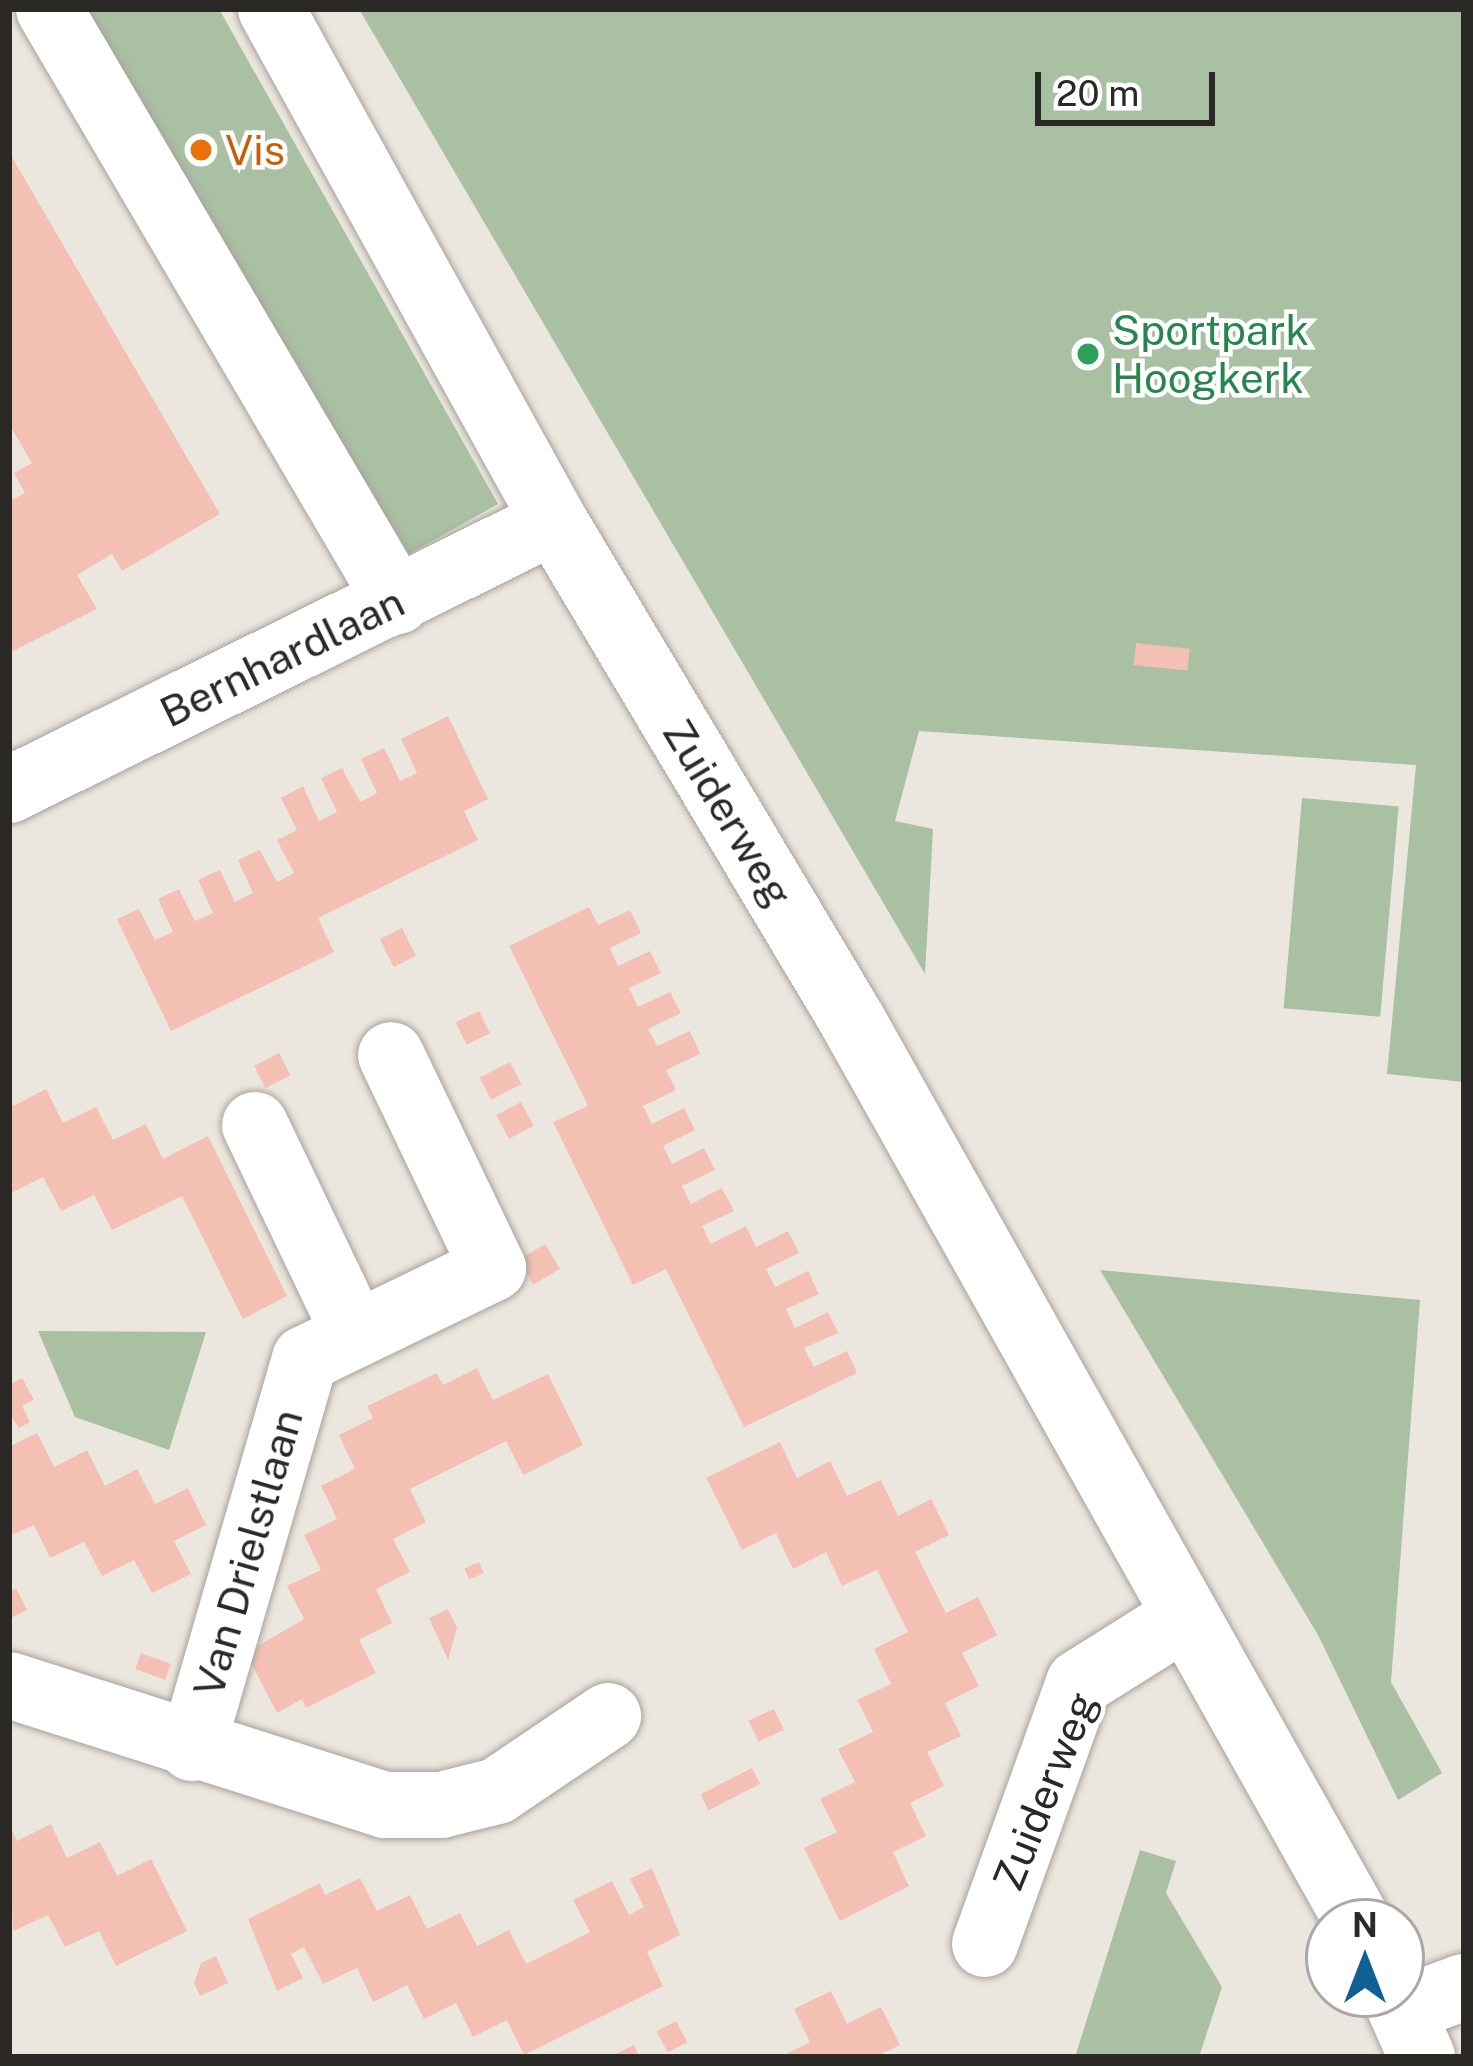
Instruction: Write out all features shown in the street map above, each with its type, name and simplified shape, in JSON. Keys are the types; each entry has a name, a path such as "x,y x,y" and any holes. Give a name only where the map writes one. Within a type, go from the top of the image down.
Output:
{"street":[{"name":"Zuiderweg","path":"271,9 554,521 852,1020 1345,1898"},
{"path":"37,19 397,601"},
{"name":"Bernhardlaan","path":"9,790 554,521"},
{"path":"255,1125 330,1346 493,1268 391,1055"},
{"name":"Van Drielstlaan","path":"192,1748 330,1346"},
{"name":"Zuiderweg","path":"985,1944 1079,1683 1186,1616"},
{"name":"Van Drielstlaan","path":"9,1685 192,1748 385,1805 441,1805 497,1791 608,1716"},
{"path":"1406,2020 1464,1987"}],"green space":[{"path":"74,9 219,9 498,504 397,561"},
{"name":"Sportpark Hoogkerk","path":"359,9 1464,9 1464,1082 1387,1074 1416,765 919,731 895,821 933,829 925,974"},
{"path":"1302,798 1399,806 1380,1017 1284,1008"},
{"path":"1100,1270 1420,1300 1391,1682 1442,1773 1398,1800 1318,1635"},
{"path":"38,1331 206,1332 169,1450 75,1417"},
{"path":"1140,1850 1176,1861 1166,1893 1222,1987 1199,2057 1075,2057"}],"building":[{"path":"9,152 220,514 122,571 112,554 77,575 97,609 9,653 9,501 25,493 14,473 32,463 9,424"},
{"path":"1136,643 1190,649 1187,671 1134,665"},
{"path":"448,716 488,799 464,811 478,840 318,918 334,952 171,1031 117,919 139,909 155,940 173,932 158,899 179,889 195,921 213,913 198,880 220,870 235,902 253,893 238,860 260,850 277,882 294,873 277,840 297,830 281,798 303,786 319,821 337,812 321,778 342,768 360,802 377,793 361,759 384,748 400,781 417,773 401,739"},
{"path":"589,907 598,925 630,910 641,933 610,948 618,966 650,951 661,973 629,988 638,1007 670,992 681,1013 648,1029 657,1046 690,1031 700,1054 666,1070 676,1090 643,1106 652,1124 684,1108 695,1130 663,1146 672,1164 704,1148 715,1170 682,1186 691,1204 722,1188 734,1211 702,1226 711,1244 746,1226 756,1247 788,1231 799,1253 766,1269 775,1287 808,1271 819,1294 786,1309 795,1328 828,1312 838,1333 804,1348 814,1367 847,1351 857,1373 744,1427 666,1269 633,1285 553,1122 588,1106 509,946"},
{"path":"402,928 416,956 394,967 380,939"},
{"path":"479,1011 490,1033 467,1045 456,1022"},
{"path":"279,1053 290,1075 265,1088 254,1066"},
{"path":"510,1062 521,1084 491,1100 480,1077"},
{"path":"46,1089 63,1123 96,1107 113,1140 146,1124 163,1159 208,1136 287,1296 243,1319 182,1196 112,1230 94,1195 61,1211 43,1177 9,1194 9,1099 13,1106"},
{"path":"521,1102 534,1126 509,1139 496,1115"},
{"path":"545,1244 560,1269 533,1285 518,1260"},
{"path":"477,1368 493,1400 548,1374 583,1445 523,1475 506,1441 410,1489 426,1522 393,1539 410,1572 376,1589 392,1623 359,1640 376,1673 306,1708 302,1699 277,1713 246,1653 304,1619 287,1586 321,1570 304,1535 337,1519 321,1486 355,1469 339,1435 373,1418 367,1406 437,1373 443,1385"},
{"path":"22,1378 34,1400 22,1406 30,1422 19,1428 9,1413 9,1385"},
{"path":"37,1433 54,1467 87,1450 105,1486 137,1469 155,1504 188,1488 206,1525 174,1541 191,1574 152,1593 134,1560 102,1576 84,1542 50,1558 34,1525 9,1536 9,1447"},
{"path":"780,1442 797,1478 830,1461 847,1496 881,1480 898,1516 931,1499 949,1535 915,1552 946,1613 978,1597 997,1635 962,1653 979,1686 945,1703 961,1736 927,1752 944,1786 910,1803 926,1836 893,1852 909,1886 840,1921 804,1848 837,1832 820,1799 855,1782 838,1749 873,1732 857,1700 891,1684 874,1649 908,1632 877,1570 842,1586 826,1552 793,1569 776,1533 742,1550 706,1478"},
{"path":"479,1562 484,1573 469,1579 464,1569"},
{"path":"16,1588 27,1610 9,1619 9,1592"},
{"path":"448,1609 457,1628 448,1660 429,1618"},
{"path":"141,1653 171,1664 165,1680 135,1669"},
{"path":"774,1709 784,1730 758,1742 749,1721"},
{"path":"752,1768 760,1784 708,1810 700,1794"},
{"path":"9,1823 17,1841 51,1824 67,1858 100,1842 117,1876 151,1859 187,1931 116,1966 99,1931 65,1947 48,1915 13,1931"},
{"path":"652,1868 680,1935 647,1952 663,1986 524,2055 507,2020 473,2037 456,2003 424,2019 407,1985 373,2002 357,1968 323,1984 304,1947 291,1954 303,1978 277,1991 248,1919 320,1883 325,1895 360,1878 377,1911 410,1895 427,1929 460,1913 477,1946 509,1930 526,1964 590,1932 573,1900 612,1881 629,1915 644,1907 630,1879"},
{"path":"216,1956 228,1983 200,1996 194,1983 201,1963"},
{"path":"831,1991 847,2024 881,2007 900,2045 875,2057 780,2057 810,2042 794,2009"},
{"path":"676,2021 687,2042 668,2053 657,2031"},
{"path":"634,2045 639,2057 609,2057"}],"place":[{"name":"Vis","path":"201,150"},
{"name":"Sportpark Hoogkerk","path":"1088,354"}]}
